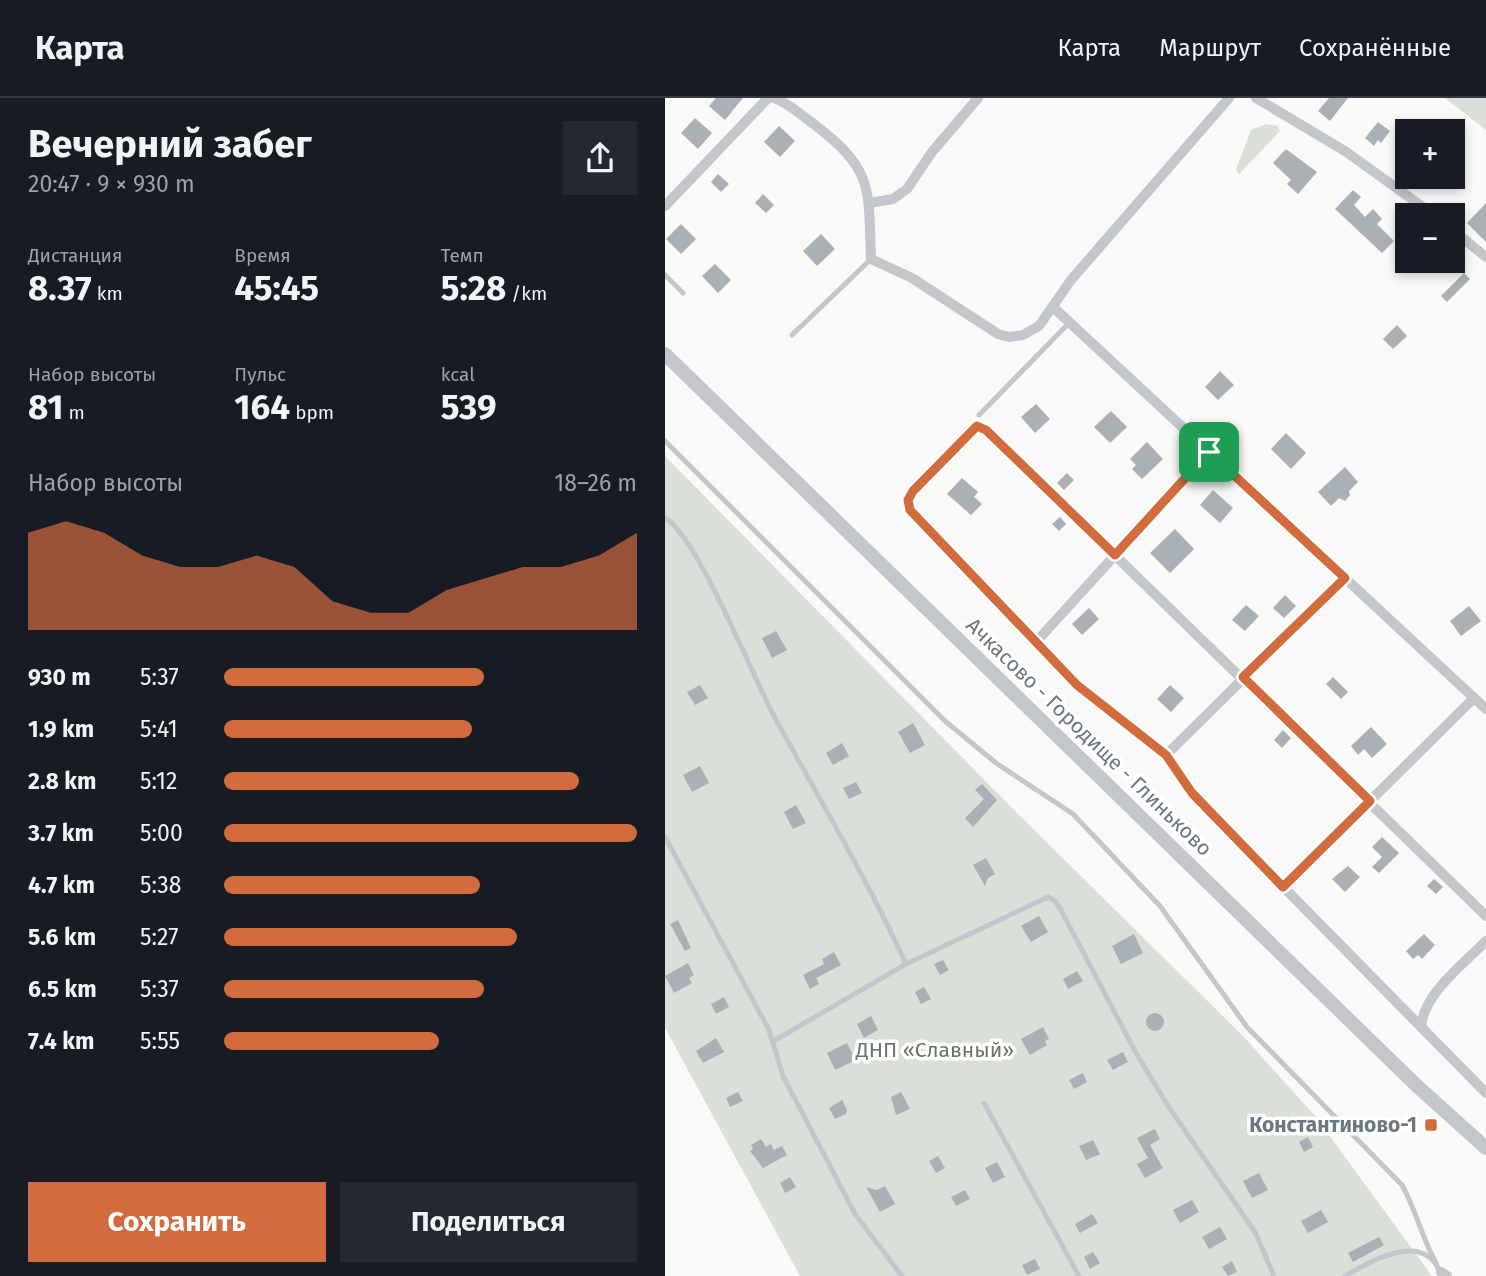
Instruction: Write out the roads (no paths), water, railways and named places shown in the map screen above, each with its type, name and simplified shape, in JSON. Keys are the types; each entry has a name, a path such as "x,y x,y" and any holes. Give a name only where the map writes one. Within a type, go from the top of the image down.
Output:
{"street":[{"path":"665,206 768,98"},
{"path":"774,98 839,144 855,161 869,203 870,259 912,278 998,334 1009,337 1023,335 1039,326 1070,279 1229,98"},
{"path":"869,203 893,199 907,189 932,152 978,98"},
{"path":"1256,98 1345,151 1417,203"},
{"path":"1465,240 1486,257"},
{"path":"1053,307 1486,709"},
{"name":"Ачкасово - Городище - Глиньково","path":"665,354 1397,1066 1486,1148"},
{"path":"1486,916 986,430 977,426 913,491 908,500 910,510 1077,685 1166,755 1192,793 1486,1093"},
{"path":"1036,642 1209,452"},
{"path":"1166,755 1345,578"},
{"path":"1283,887 1474,698"},
{"path":"1421,1027 1422,1013 1430,1000 1486,941"}],"lane":[{"path":"792,335 870,259"},
{"path":"665,275 683,293"},
{"path":"979,415 1070,323"},
{"path":"665,441 945,721 996,763 1073,814 1160,906 1247,1027 1402,1185 1411,1201 1422,1238 1441,1272"},
{"path":"665,518 682,537 720,600 774,716 871,888 906,964"},
{"path":"665,837 769,1030 783,1076 855,1214 902,1276"},
{"path":"772,1042 906,964 1040,898 1048,897 1055,901 1168,1106 1255,1232 1274,1276"},
{"path":"984,1102 1079,1276"},
{"path":"1345,1276 1384,1254 1403,1250 1421,1254 1441,1272"}],"place":[{"name":"Константиново-1","path":"1431,1125"}],"park label":[{"name":"ДНП «Славный»","path":"935,1050"}]}
